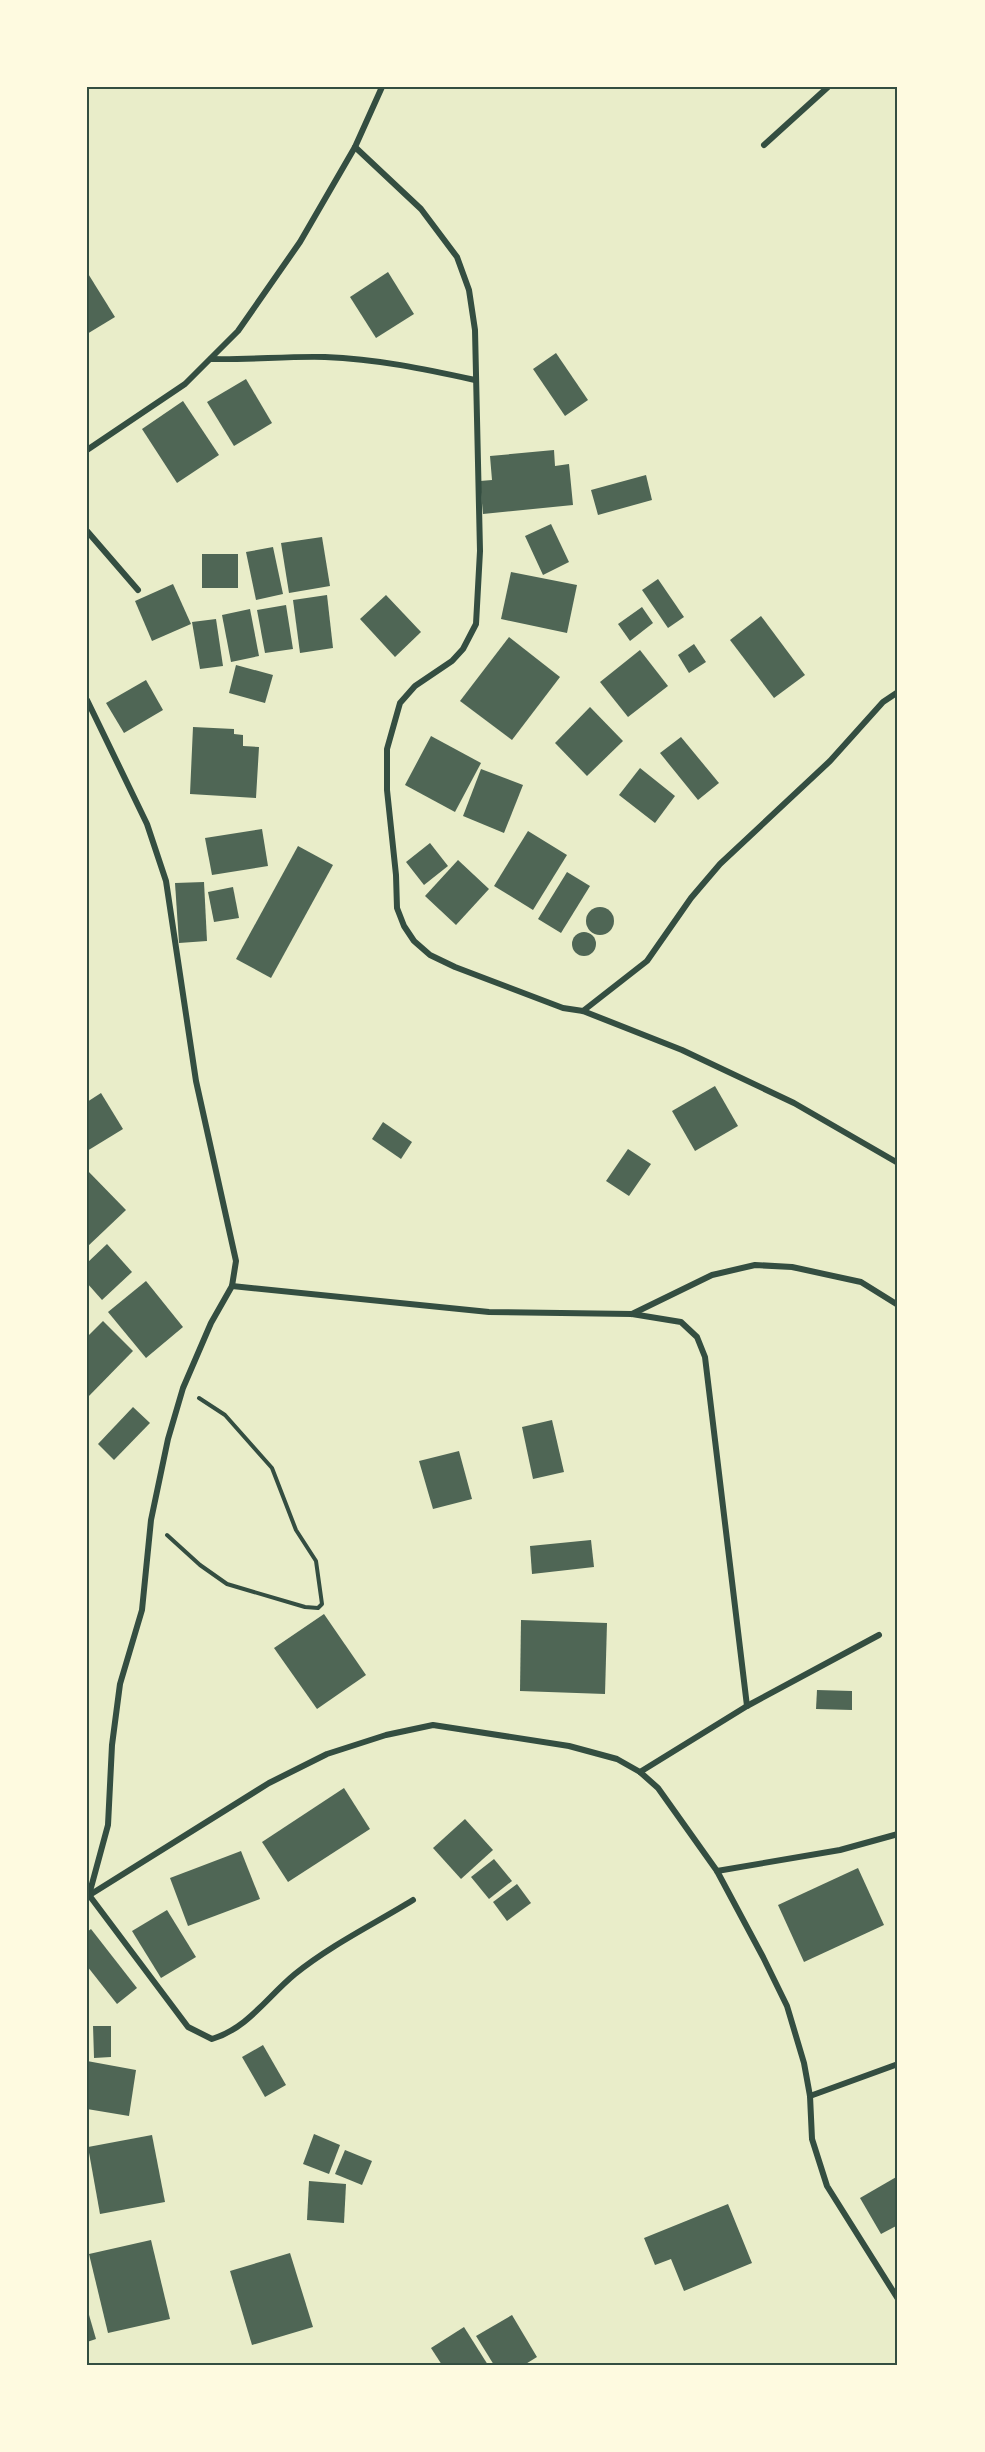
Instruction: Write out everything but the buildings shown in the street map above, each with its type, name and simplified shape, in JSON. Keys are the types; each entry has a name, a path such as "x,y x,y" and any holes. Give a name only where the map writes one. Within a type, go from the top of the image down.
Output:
{"street":[{"path":"87,450 185,384 238,331 300,242 355,147 382,87"},
{"path":"764,145 828,87"},
{"path":"355,147 421,210 457,257 469,290 475,330 480,551 476,624 463,649 435,675 415,686 400,703 393,721 387,749 387,790 397,908 414,941 430,955 517,991 563,1008 583,1011 682,1050 794,1103 898,1163"},
{"path":"211,359 257,361 324,357 397,362 475,380"},
{"path":"87,531 138,590"},
{"path":"583,1011 647,961 691,898 720,864 830,761 883,702 898,692"},
{"path":"87,700 147,824 166,881 196,1081 236,1261 232,1286 211,1323 183,1388 168,1439 151,1520 142,1610 120,1684 112,1745 108,1825 88,1896"},
{"path":"632,1314 712,1275 756,1265 792,1267 861,1282 898,1305"},
{"path":"232,1286 489,1312 632,1314 681,1322 697,1337 705,1357 747,1706"},
{"path":"639,1772 747,1706 879,1635"},
{"path":"88,1896 269,1783 327,1754 386,1735 433,1725 569,1746 617,1759 639,1772 658,1788 717,1871 787,2006 804,2063 810,2096 812,2139 828,2186 898,2299"},
{"path":"717,1871 840,1850 898,1834"},
{"path":"88,1896 188,2027 212,2039 231,2034 294,1976 323,1954 413,1900"},
{"path":"810,2096 898,2064"}],"path":[{"path":"151,1520 200,1565 227,1584 305,1607 318,1608 322,1604 316,1561 296,1530 272,1468 225,1415 183,1388"}]}
